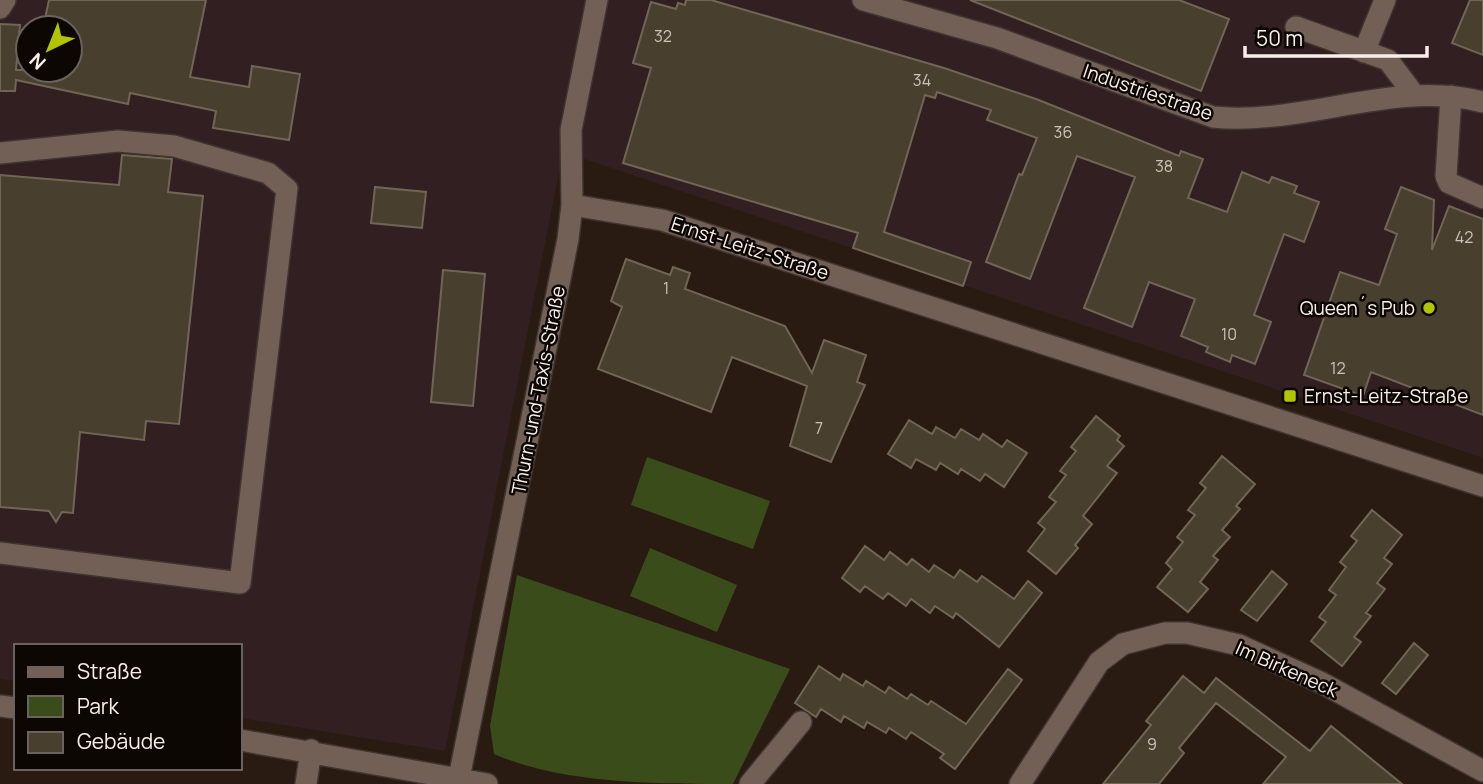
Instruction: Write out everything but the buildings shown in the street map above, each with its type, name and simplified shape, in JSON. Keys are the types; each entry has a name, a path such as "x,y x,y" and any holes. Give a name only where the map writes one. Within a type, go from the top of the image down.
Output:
{"street":[{"path":"0,8 5,0"},
{"name":"Thurn-und-Taxis-Straße","path":"459,778 568,239 572,205 571,130 597,0"},
{"name":"Industriestraße","path":"863,0 997,38 1213,117 1283,117 1415,96 1451,96 1483,102"},
{"path":"1364,52 1385,0"},
{"path":"1296,27 1388,60 1415,96"},
{"path":"1451,96 1446,176 1449,183 1483,198"},
{"path":"0,153 118,141 174,146 268,173 287,189 240,583 0,553"},
{"name":"Ernst-Leitz-Straße","path":"572,205 662,220 1483,486"},
{"name":"Im Birkeneck","path":"1020,784 1099,662 1123,644 1166,633 1187,633 1240,645 1322,683 1483,771"},
{"path":"750,784 801,722"},
{"path":"242,740 311,750 487,784"},
{"path":"306,784 311,750"}],"shaded area":[{"path":"0,0 1483,0 1483,458 563,152 445,751 242,718 242,644 14,644 14,681 0,679"}],"green space":[{"path":"647,457 770,501 753,549 631,505"},
{"path":"650,548 737,585 717,632 630,596"},
{"path":"517,575 790,669 733,784 674,784 580,777 521,764 494,754 490,726"}],"place":[{"name":"Queen´s Pub","path":"1429,308"},
{"name":"Ernst-Leitz-Straße","path":"1290,396"}]}
